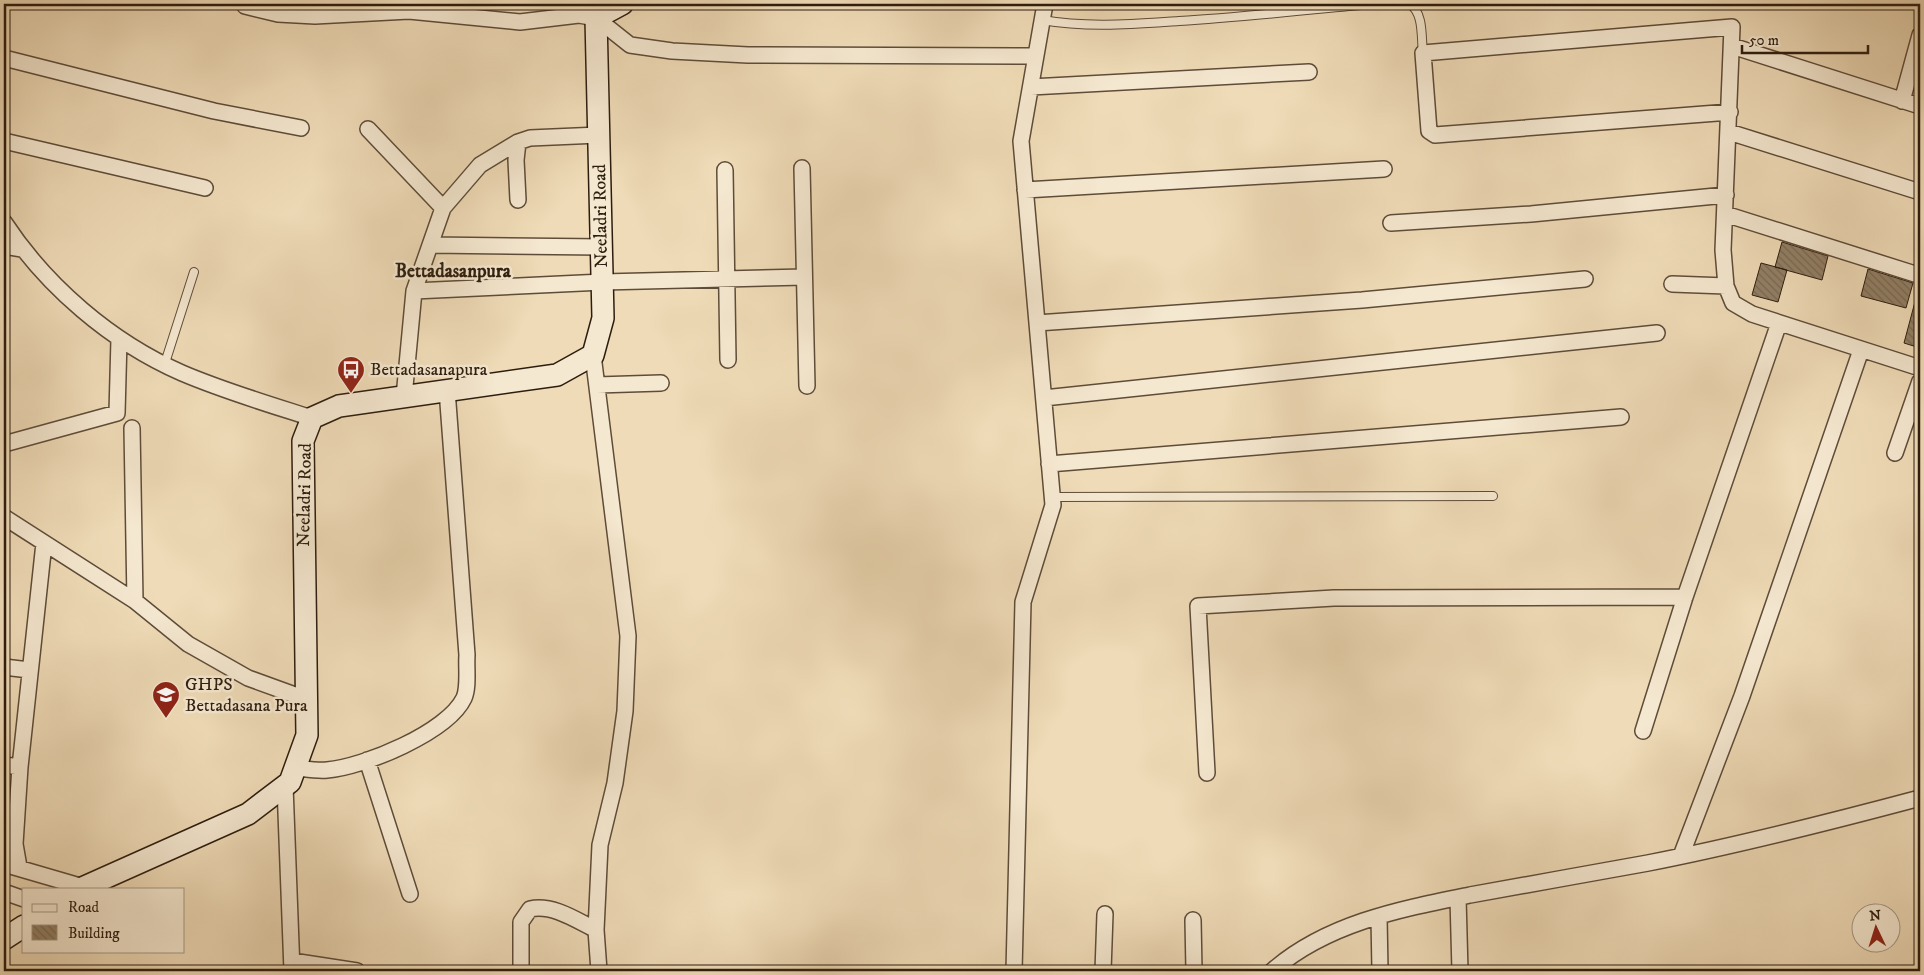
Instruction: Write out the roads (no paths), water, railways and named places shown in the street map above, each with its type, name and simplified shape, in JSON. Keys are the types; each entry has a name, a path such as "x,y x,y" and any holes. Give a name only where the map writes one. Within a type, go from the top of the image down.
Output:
{"main road":[{"path":"583,12 619,4"},
{"name":"Neeladri Road","path":"291,777 307,735 303,441 312,418 339,406 557,375 593,355 603,318 599,135 583,12"},
{"path":"82,888 248,814 291,777"},
{"path":"4,939 22,927"}],"street":[{"path":"245,4 245,6 278,14 315,16 409,7 520,22 583,12 630,45 672,52 748,56 1036,56"},
{"path":"1014,971 1024,602 1053,505 1021,141 1045,4"},
{"path":"1730,112 1446,136 1435,135 1429,131 1423,53 1732,27 1730,112 1723,250 1726,286 1733,303 1752,314 1920,368"},
{"path":"1902,100 1920,35"},
{"path":"1732,46 1920,106"},
{"path":"4,58 214,111 301,128"},
{"path":"1031,87 1309,72"},
{"path":"368,129 443,208"},
{"path":"1729,132 1920,192"},
{"path":"404,397 414,291 443,208 480,165 518,142 540,137 599,135"},
{"path":"4,141 205,188"},
{"path":"518,142 516,160 518,200"},
{"path":"802,168 807,386"},
{"path":"1025,190 1384,169"},
{"path":"725,170 725,278 728,360"},
{"path":"1391,222 1531,214 1726,195"},
{"path":"1725,214 1915,274"},
{"path":"4,222 22,248 71,299 120,339 181,372 249,398 312,418"},
{"path":"430,245 602,247"},
{"path":"4,246 22,248"},
{"path":"414,291 602,282 804,277"},
{"path":"1037,324 1362,300 1586,279"},
{"path":"1672,284 1726,286"},
{"path":"1643,732 1685,597 1779,323"},
{"path":"1044,398 1657,333"},
{"path":"4,444 117,413 120,339"},
{"path":"1681,856 1742,696 1861,350"},
{"path":"593,355 628,636 624,711 617,765 600,844 596,930 599,971"},
{"path":"1895,453 1920,381"},
{"path":"596,384 661,383"},
{"path":"357,971 292,966 291,777 326,771 367,760 413,740 448,719 464,697 467,656 447,390"},
{"path":"1049,464 1621,417"},
{"path":"132,428 135,601"},
{"path":"4,517 135,601 188,644 248,678 306,699"},
{"path":"19,867 15,844 20,767 44,543"},
{"path":"1208,774 1198,606 1334,598 1538,599 1685,597"},
{"path":"4,667 29,670"},
{"path":"367,760 410,894"},
{"path":"4,765 20,767"},
{"path":"1272,971 1292,954 1320,938 1414,906 1681,856 1840,820 1920,798"},
{"path":"4,864 19,867 82,888"},
{"path":"4,892 22,898"},
{"path":"1458,898 1460,971"},
{"path":"521,971 521,922 530,909 539,907 552,909 596,930"},
{"path":"1103,971 1106,914"},
{"path":"1379,917 1380,971"},
{"path":"1193,920 1194,971"},
{"path":"1292,954 1292,971"}],"lane":[{"path":"1042,20 1072,25 1112,26 1256,16 1370,4"},
{"path":"1410,4 1416,8 1420,18 1423,53"},
{"path":"165,364 194,272"},
{"path":"1052,497 1493,496"}],"place":[{"name":"Bettadasanapura","path":"351,394"},
{"name":"GHPS Bettadasana Pura","path":"166,719"}],"district":[{"name":"Bettadasanpura","path":"453,271"}]}
